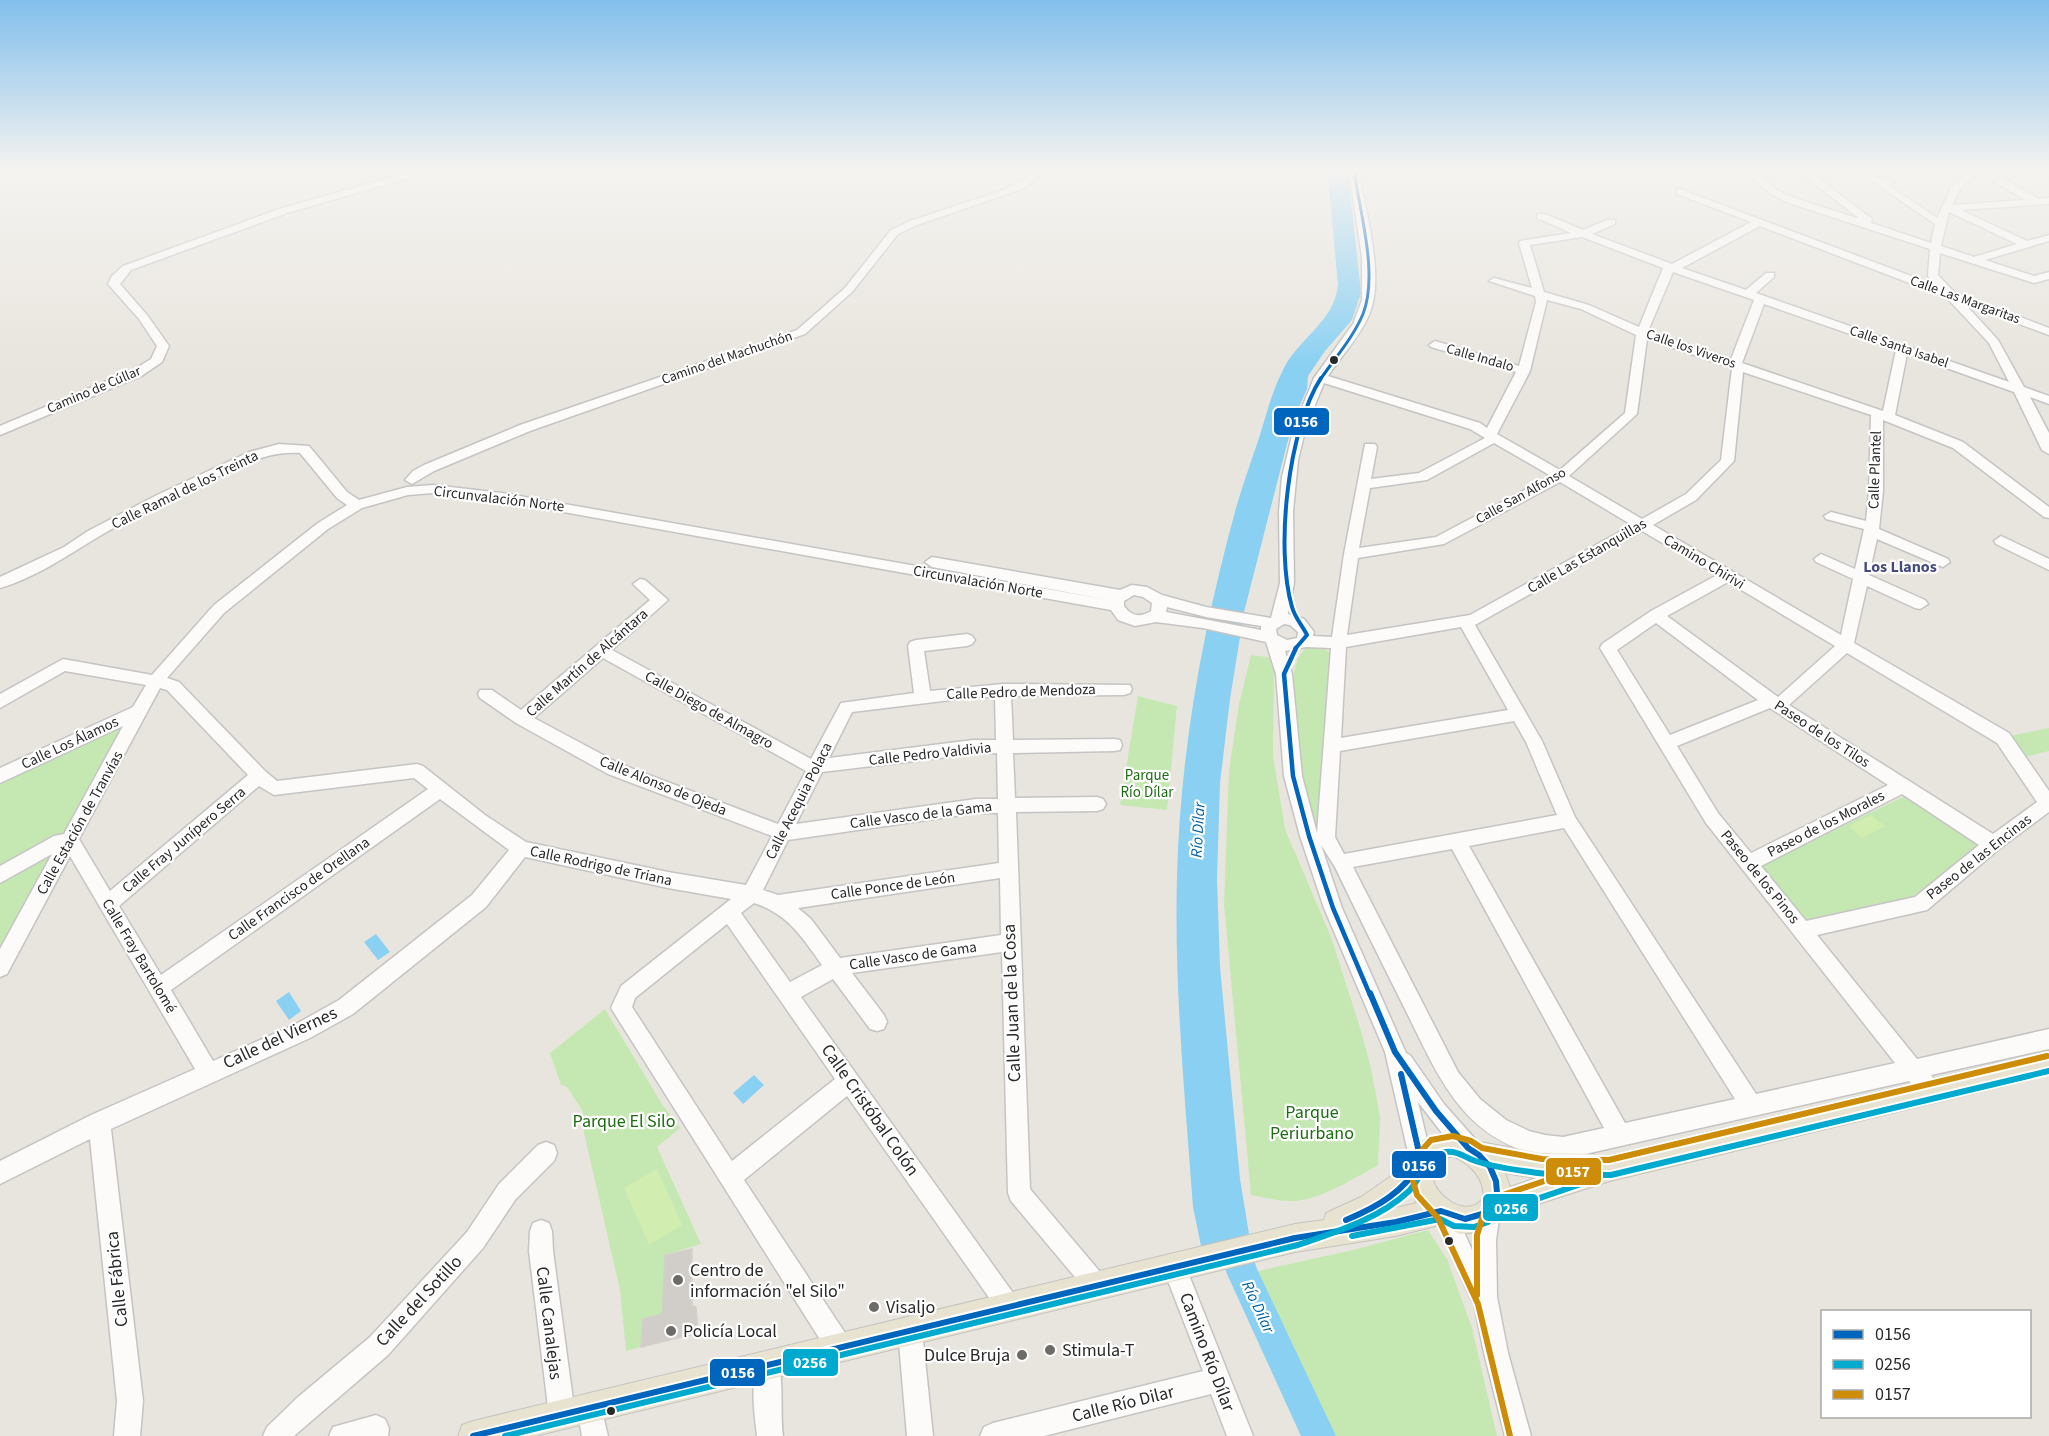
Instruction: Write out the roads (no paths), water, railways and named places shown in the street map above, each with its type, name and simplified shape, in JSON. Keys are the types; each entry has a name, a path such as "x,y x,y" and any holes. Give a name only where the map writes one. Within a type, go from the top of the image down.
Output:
{"main road":[{"path":"1420,1165 1424,1192 1443,1212 1456,1219 1472,1220 1491,1208 1610,1168 2049,1063"},
{"path":"473,1436 562,1415 592,1422 768,1366 1295,1238 1359,1215 1387,1198 1420,1165 1430,1149 1441,1144 1453,1143 1473,1151 1541,1166 1610,1168"},
{"path":"1473,1151 1490,1167 1496,1180 1497,1193 1491,1208"},
{"path":"1295,1238 1443,1212"}],"street":[{"name":"Camino de Cúllar","path":"0,431 156,363 162,356 163,346 114,284 116,278 127,268 215,235"},
{"name":"Camino del Machuchón","path":"412,480 418,474 440,463 525,428 801,332 833,306 848,290 880,252 890,235"},
{"path":"1284,674 1301,634 1287,585 1286,527 1294,448 1304,415 1320,378 1364,313 1368,297 1362,235"},
{"path":"1364,484 1422,477 1492,436 1524,371 1542,302 1524,243 1576,235"},
{"name":"Calle Santa Isabel","path":"1586,235 1760,299 2049,400"},
{"path":"1671,267 1734,235"},
{"name":"Calle Las Margaritas","path":"1793,235 2049,332"},
{"path":"1895,235 2034,280 2049,275"},
{"path":"1939,235 1935,248 1933,276 1994,342 2049,450"},
{"path":"2005,235 2027,245"},
{"path":"1975,260 2049,238"},
{"name":"Calle San Alfonso","path":"1351,554 1439,541 1560,477 1631,414 1642,333 1671,267"},
{"path":"1748,294 1770,275"},
{"name":"Calle los Viveros","path":"1494,281 1585,307 1642,333 1920,428 1958,445 2049,514"},
{"name":"Calle Las Estanquillas","path":"1301,634 1322,643 1474,620 1691,497 1727,461 1736,365 1760,299"},
{"name":"Calle Indalo","path":"1435,345 1524,371"},
{"path":"1882,415 1902,348"},
{"name":"Camino Chirivi","path":"1320,378 1475,426 2003,738 2043,785 2048,804"},
{"name":"Calle Plantel","path":"1846,645 1872,529 1882,415"},
{"path":"1370,447 1339,640 1326,837 1341,862 1451,1079 1476,1111 1506,1133 1545,1147 1563,1148 2049,1039"},
{"name":"Calle Ramal de los Treinta","path":"0,583 69,550 93,534 162,498 254,455 271,450 304,449 342,495 357,505"},
{"name":"Circunvalación Norte","path":"378,497 412,480 430,478 499,486 1118,601"},
{"path":"412,480 415,484 433,489"},
{"name":"Circunvalación Norte","path":"378,497 406,491 433,489 549,504 1118,601"},
{"name":"Calle Estación de Tranvías","path":"0,968 156,681 219,609 324,526 357,505 378,497"},
{"name":"Calle Plantel","path":"1831,516 1872,529 1943,562"},
{"path":"2001,541 2049,565"},
{"path":"1821,559 1920,604"},
{"path":"1656,615 1727,576"},
{"name":"Calle Martín de Alcántara","path":"522,719 660,600 640,584"},
{"path":"1287,585 1274,630 1284,674 1293,776 1333,908 1395,1052 1420,1165"},
{"path":"1204,617 1154,616 1145,620 1134,620 1120,614 1118,601 1140,590 1204,617 1301,634"},
{"path":"1154,616 1160,608 1157,599"},
{"name":"Paseo de los Pinos","path":"1656,615 1608,648 1712,818 1931,1092"},
{"name":"Paseo de los Tilos","path":"1656,615 1775,704 1993,844"},
{"path":"1466,622 1534,741 1568,820 1751,1105"},
{"path":"1274,630 1285,645 1301,634"},
{"path":"923,697 916,646 967,640"},
{"path":"1666,743 1775,704 1846,645"},
{"name":"Calle Diego de Almagro","path":"602,651 808,765 817,766"},
{"name":"Calle Rodrigo de Triana","path":"0,702 63,665 174,686 259,776 274,788 417,771 521,849 668,880 751,894 778,903 804,925 877,1022"},
{"name":"Calle Pedro de Mendoza","path":"847,708 923,697 1003,690 1124,689"},
{"name":"Calle Juan de la Cosa","path":"1003,690 1020,1193 1098,1287"},
{"name":"Calle Alonso de Ojeda","path":"486,694 522,719 614,769 783,833"},
{"name":"Calle Acequia Polaca","path":"751,894 847,708"},
{"name":"Calle Los Álamos","path":"0,776 141,711"},
{"path":"1333,744 1340,745 1519,714"},
{"name":"Calle Pedro Valdivia","path":"817,766 973,747 1114,745"},
{"name":"Calle Fray Junípero Serra","path":"108,903 259,776"},
{"name":"Paseo de los Morales","path":"1749,863 1902,786"},
{"name":"Calle Francisco de Orellana","path":"158,988 440,790"},
{"name":"Calle Vasco de la Gama","path":"783,833 976,806 1097,804"},
{"name":"Paseo de las Encinas","path":"1802,930 1920,904 1993,844 2048,804"},
{"path":"1341,862 1568,820"},
{"path":"0,875 60,841 71,841"},
{"name":"Calle Fray Bartolomé","path":"71,841 208,1072"},
{"path":"1456,841 1620,1135"},
{"name":"Calle del Viernes","path":"0,1173 99,1123 303,1031 346,1007 479,901 521,849"},
{"name":"Calle Ponce de León","path":"778,903 1008,869"},
{"path":"751,894 628,992 621,1008 840,1348"},
{"name":"Calle Cristóbal Colón","path":"729,912 1010,1308"},
{"name":"Calle Vasco de Gama","path":"788,994 836,967 1010,942"},
{"path":"1395,1052 1436,1111 1473,1151"},
{"path":"730,1177 850,1081"},
{"name":"Calle Fábrica","path":"99,1123 130,1401 127,1436"},
{"name":"Calle del Sotillo","path":"276,1436 307,1406 379,1346 475,1240 507,1192 546,1153"},
{"path":"1491,1208 1485,1230 1483,1268 1485,1302 1518,1436"},
{"path":"1443,1212 1485,1302"},
{"name":"Calle Canalejas","path":"541,1232 541,1251 562,1415"},
{"name":"Camino Río Dílar","path":"1186,1265 1217,1380 1239,1436"},
{"path":"910,1331 920,1436"},
{"path":"768,1366 767,1414 770,1436"},
{"name":"Calle Río Dilar","path":"993,1436 1217,1380"},
{"path":"342,1436 376,1428 375,1436"}],"water":[{"path":"1333,235 1355,235 1361,293 1352,320 1325,351 1308,376 1307,389 1295,416 1244,612 1230,699 1220,783 1217,879 1220,967 1240,1179 1249,1234 1201,1246 1193,1207 1177,960 1179,830 1188,737 1213,599 1224,553 1270,401 1291,357 1330,309 1338,285"},
{"path":"376,934 390,952 378,960 364,942"},
{"path":"289,992 301,1011 289,1020 276,1001"},
{"path":"754,1075 764,1085 743,1104 733,1093"}],"waterway":[{"name":"Río Dílar","path":"1222,1209 1243,1274 1319,1436"}],"place":[{"name":"Centro de información \"el Silo\"","path":"678,1280"},
{"name":"Visaljo","path":"874,1307"},
{"name":"Policía Local","path":"671,1331"},
{"name":"Stimula-T","path":"1050,1350"},
{"name":"Dulce Bruja","path":"1022,1355"}],"district":[{"name":"Los Llanos","path":"1900,567"}],"park label":[{"name":"Parque Río Dílar","path":"1147,784"},
{"name":"Parque El Silo","path":"624,1121"},
{"name":"Parque Periurbano","path":"1312,1122"}]}
